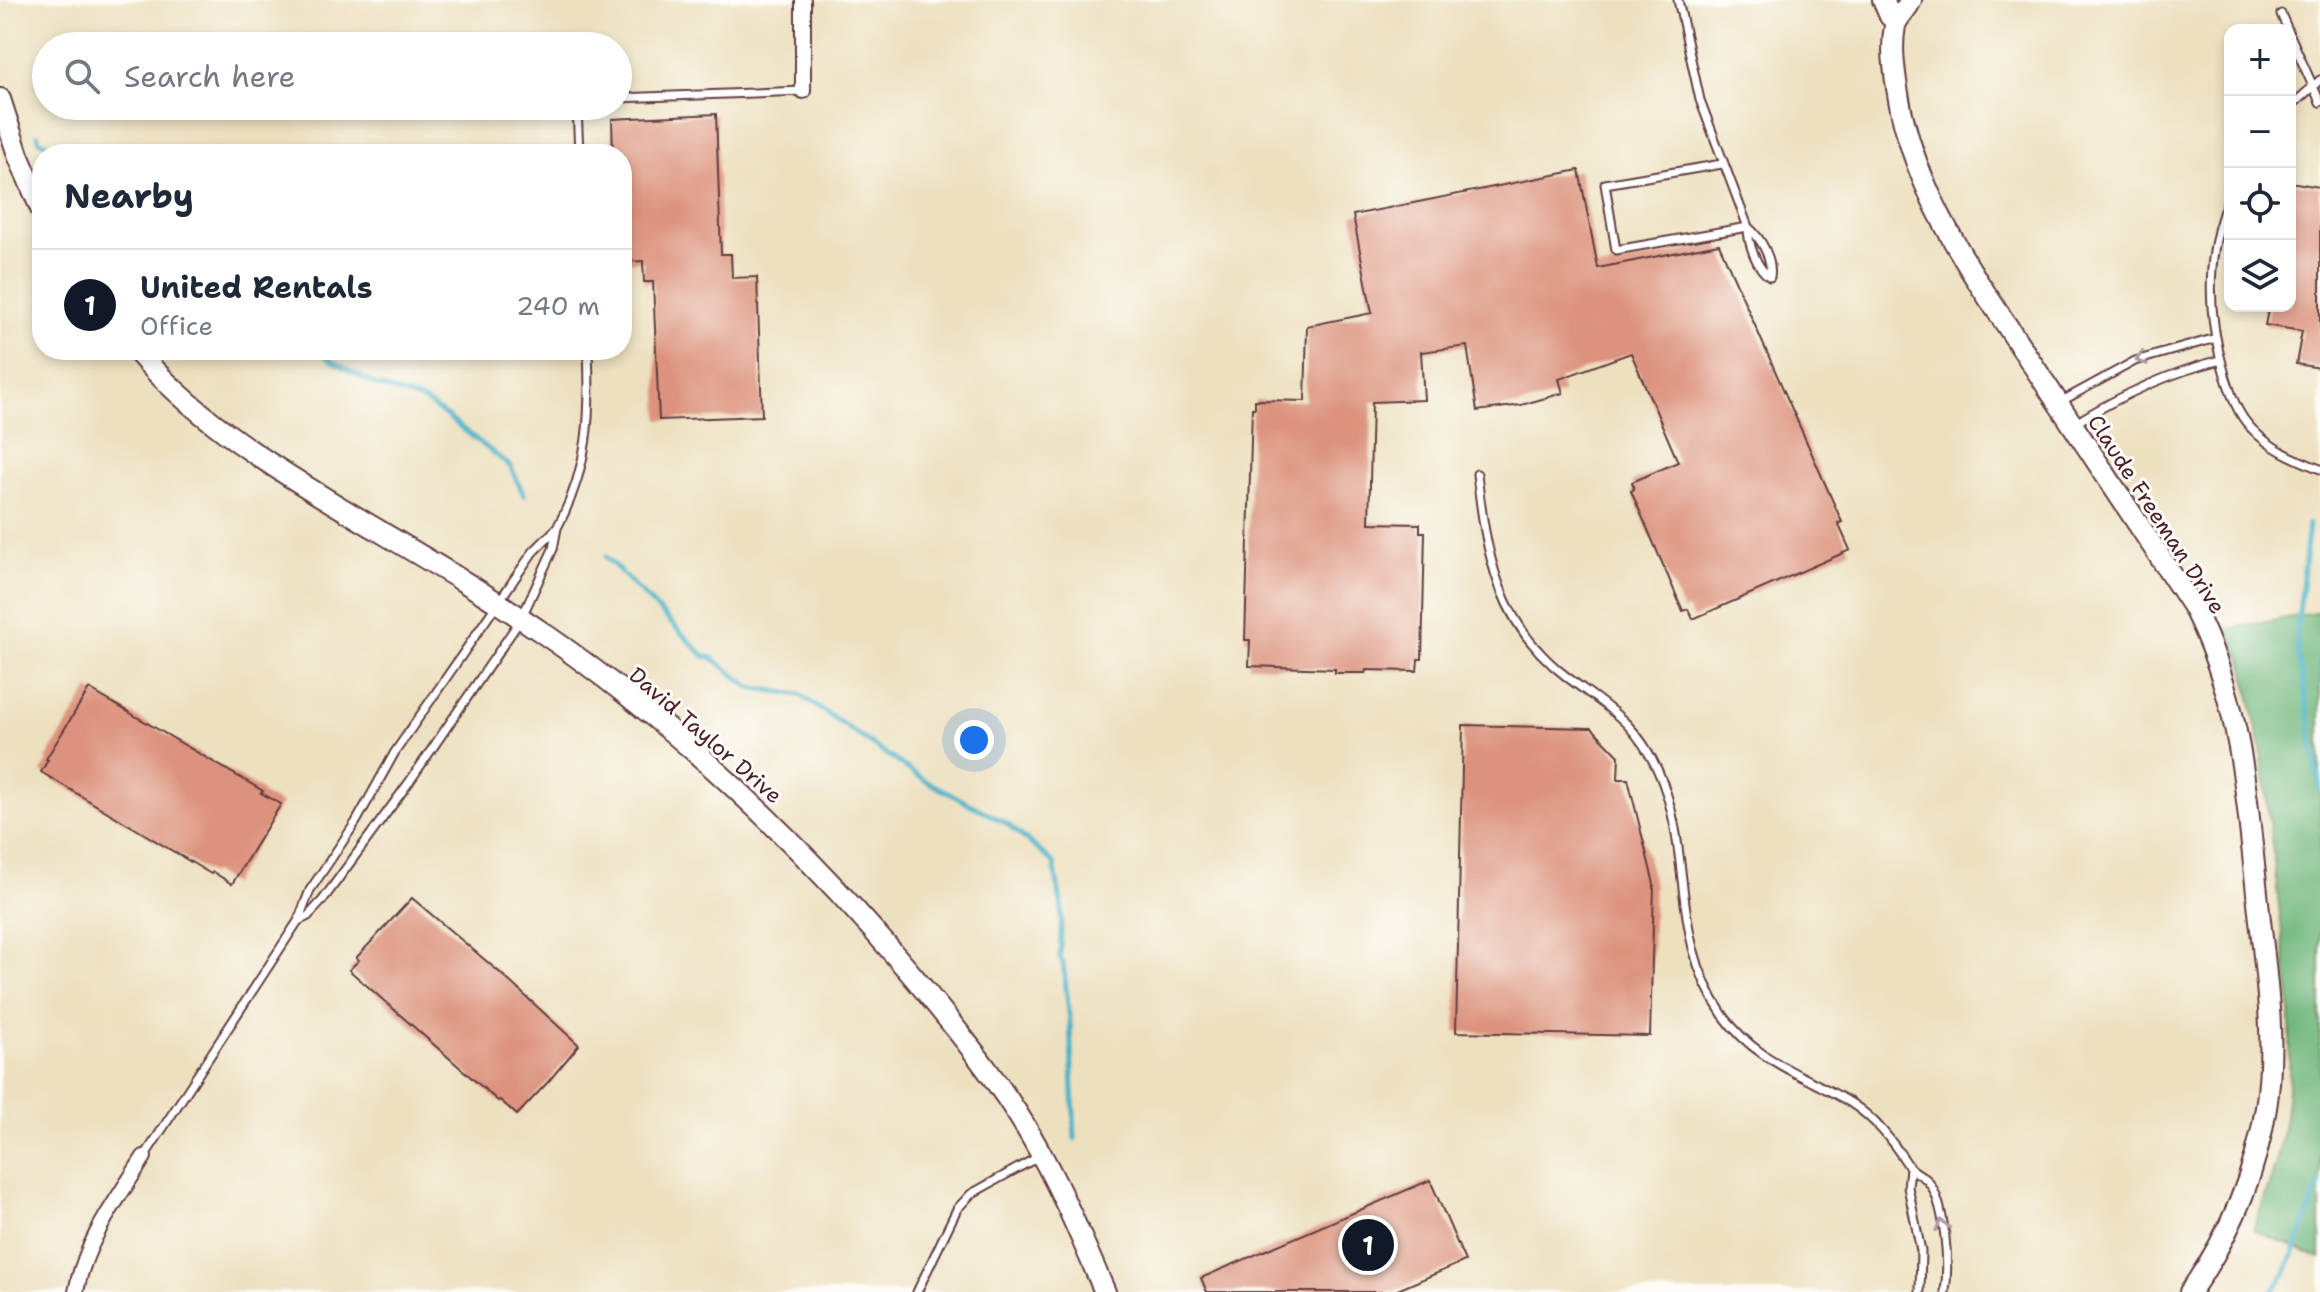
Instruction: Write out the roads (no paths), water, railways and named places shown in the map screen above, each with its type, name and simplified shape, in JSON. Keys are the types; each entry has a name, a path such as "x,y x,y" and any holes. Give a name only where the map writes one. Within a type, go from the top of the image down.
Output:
{"street":[{"path":"803,0 803,91"},
{"path":"1883,0 1896,22 1911,0"},
{"name":"Claude Freeman Drive","path":"1896,22 1893,48 1899,104 1922,181 1956,247 2184,592 2224,679 2240,748 2264,961 2270,1030 2269,1080 2263,1128 2246,1191 2221,1244 2190,1292"},
{"path":"0,99 32,188"},
{"name":"David Taylor Drive","path":"146,360 182,397 236,442 521,619 656,720 777,829 892,952 966,1043 1017,1114 1042,1155 1105,1292"},
{"path":"76,1292 83,1260 97,1230 144,1157"}],"lane":[{"path":"1678,0 1695,83 1722,164 1748,227 1750,243 1760,268 1770,277 1770,263 1760,239 1748,227"},
{"path":"2281,14 2285,24"},
{"path":"2296,49 2320,102"},
{"path":"2296,102 2320,80"},
{"path":"632,97 803,91"},
{"path":"578,120 579,144"},
{"path":"1722,164 1605,184 1616,250 1748,227"},
{"path":"2224,212 2211,273 2216,338 2235,404 2251,429 2281,452 2320,469"},
{"path":"2058,404 2135,361 2216,338"},
{"path":"298,921 308,916 322,901 410,781 521,619 553,549 557,528 573,494 587,443 588,360"},
{"path":"2072,426 2125,393 2183,370 2221,360"},
{"path":"1477,474 1485,544 1507,605 1547,661 1607,704 1633,730 1660,774 1673,814 1692,948 1707,990 1724,1016 1751,1047 1866,1114 1893,1141 1910,1168 1929,1182 1941,1216 1946,1245 1945,1292"},
{"path":"144,1157 298,921 310,890 357,819 395,752 533,552 557,528"},
{"path":"917,1292 965,1198 1042,1155"},
{"path":"1910,1168 1908,1187 1921,1251 1920,1292"}],"waterway":[{"path":"38,135 39,140 46,144"},
{"path":"331,360 376,385 424,401 445,415 510,466 524,495"},
{"path":"2309,524 2296,639 2320,789"},
{"path":"606,557 705,657 711,657 750,687 800,695 924,780 1006,823 1054,863 1062,909 1060,958 1070,1021 1075,1139"},
{"path":"2272,1292 2286,1273 2320,1183"}],"place":[{"name":"United Rentals","path":"1368,1245"}]}
